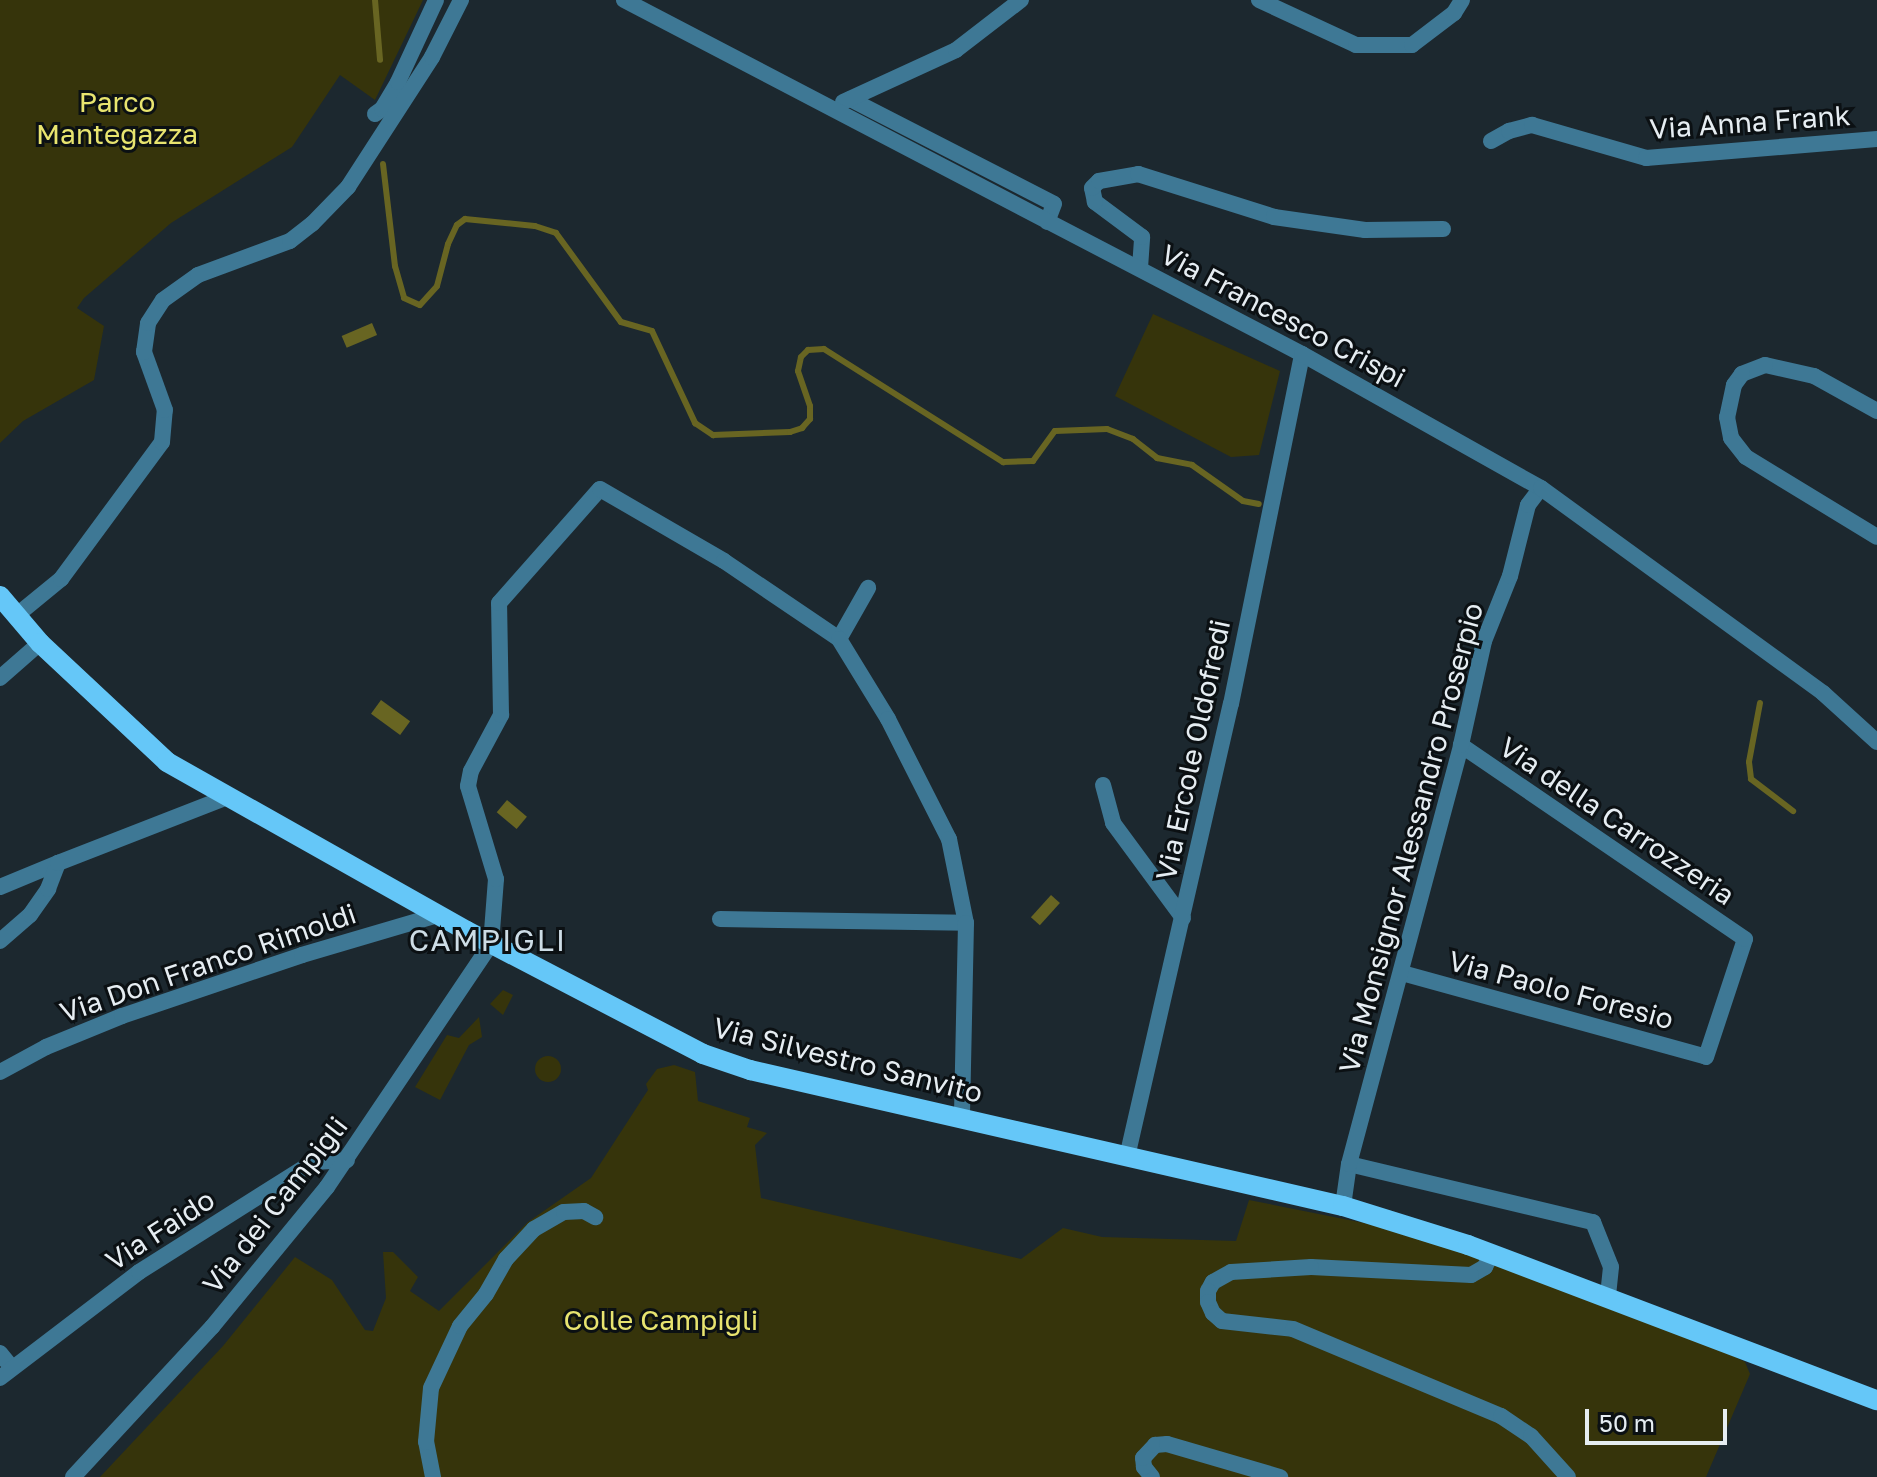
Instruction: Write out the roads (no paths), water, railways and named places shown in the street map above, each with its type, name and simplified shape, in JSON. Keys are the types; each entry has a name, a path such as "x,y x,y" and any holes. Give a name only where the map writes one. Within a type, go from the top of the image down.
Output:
{"main road":[{"name":"Via Silvestro Sanvito","path":"0,596 40,643 167,762 225,798 670,1039 729,1064 1343,1206 1492,1253 1877,1400"}],"street":[{"path":"383,116 382,109 436,0"},
{"path":"17,615 61,579 162,442 165,410 144,352 148,323 163,300 198,275 290,241 312,224 348,187 383,116 432,57 461,0"},
{"name":"Via Francesco Crispi","path":"624,0 1302,354 1541,488 1823,693 1877,742"},
{"path":"829,108 956,50 1021,0"},
{"path":"1259,0 1356,45 1412,45 1454,13 1462,0"},
{"path":"850,99 1054,204 1047,222"},
{"name":"Via Anna Frank","path":"1491,141 1509,131 1532,125 1646,158 1877,139"},
{"path":"1140,268 1142,237 1095,202 1092,188 1099,181 1138,174 1274,217 1365,230 1443,229"},
{"name":"Via Ercole Oldofredi","path":"1127,1157 1231,704 1302,354"},
{"path":"1877,411 1814,376 1765,365 1742,374 1734,385 1727,417 1731,438 1746,457 1877,537"},
{"name":"Via Monsignor Alessandro Proserpio","path":"1343,1206 1349,1164 1461,745 1484,641 1510,576 1528,505 1541,488"},
{"path":"491,944 496,879 468,786 471,771 501,715 499,603 600,489 724,561 839,639 888,719 949,839 966,923 962,1119"},
{"path":"839,639 868,588"},
{"path":"0,678 40,643"},
{"name":"Via della Carrozzeria","path":"1461,745 1745,939 1706,1057"},
{"path":"1103,785 1113,823 1183,918"},
{"path":"0,887 225,798"},
{"path":"0,941 30,915 48,889 58,863"},
{"name":"Via Don Franco Rimoldi","path":"0,1072 46,1047 122,1016 302,955 438,915"},
{"path":"720,919 966,923"},
{"name":"Via dei Campigli","path":"73,1477 212,1327 347,1160 491,944"},
{"name":"Via Paolo Foresio","path":"1402,973 1706,1057"},
{"name":"Via Faido","path":"0,1353 6,1373 139,1272 313,1162 347,1160"},
{"path":"1349,1164 1593,1222 1611,1267 1608,1298"},
{"path":"433,1477 426,1442 431,1388 445,1351 460,1326 486,1294 506,1259 534,1229 564,1212 584,1211 595,1217"},
{"path":"1492,1253 1485,1267 1471,1275 1311,1267 1231,1272 1213,1282 1208,1302 1213,1313 1222,1321 1293,1329 1501,1416 1531,1436 1568,1477"},
{"path":"1152,1477 1143,1458 1155,1445 1167,1444 1280,1477"}],"waterway":[{"path":"375,0 380,60"},
{"path":"383,164 395,266 404,298 420,305 437,286 448,244 457,225 465,219 535,226 556,233 621,322 652,331 695,423 713,435 790,432 802,428 810,419 810,406 798,371 801,357 808,350 824,349 1003,462 1033,461 1055,431 1107,429 1133,439 1157,458 1192,465 1243,501 1259,504"},
{"path":"1760,703 1749,762 1751,779 1793,811"}],"district":[{"name":"CAMPIGLI","path":"488,940"}],"park label":[{"name":"Parco Mantegazza","path":"117,118"},
{"name":"Colle Campigli","path":"661,1320"}]}
